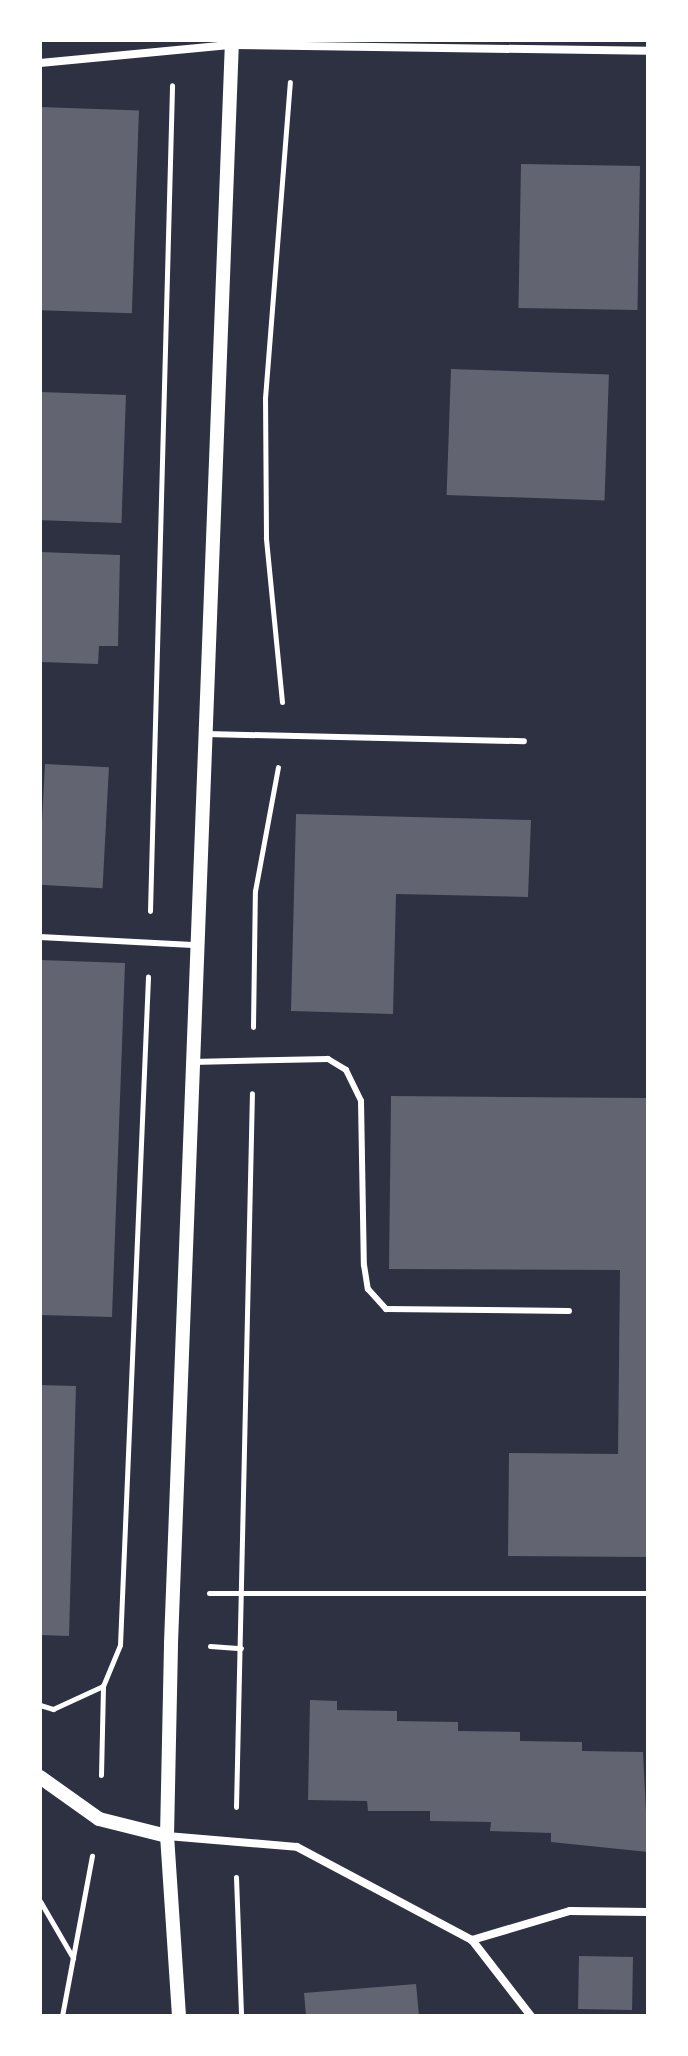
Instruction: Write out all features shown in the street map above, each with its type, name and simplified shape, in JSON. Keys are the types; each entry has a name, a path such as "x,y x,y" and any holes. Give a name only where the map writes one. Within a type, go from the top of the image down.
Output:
{"street":[{"path":"179,2016 167,1836 173,1593 193,945 206,734 232,43"},
{"path":"40,63 232,43 648,51"},
{"path":"40,1777 99,1819 167,1836 297,1847 472,1940 531,2016"},
{"path":"472,1940 570,1911 648,1912"}],"lane":[{"path":"206,734 524,741"},
{"path":"40,937 193,945"},
{"path":"189,1062 328,1059 346,1070 361,1101 364,1265 368,1289 386,1309 569,1311"}],"path":[{"path":"62,2016 99,1819 103,1686 120,1645 149,943 173,51"},
{"path":"173,1593 648,1593"},
{"path":"40,1705 53,1709 103,1686"},
{"path":"40,1901 73,1958"}],"building":[{"path":"40,107 139,110 132,313 40,310"},
{"path":"521,164 640,166 637,310 518,308"},
{"path":"451,369 609,375 605,500 447,495"},
{"path":"40,392 126,395 121,523 40,520"},
{"path":"40,552 120,555 118,646 99,646 98,664 40,662"},
{"path":"45,764 109,767 103,888 40,885"},
{"path":"296,814 531,820 528,897 396,894 393,1014 291,1011"},
{"path":"40,960 125,963 112,1317 40,1315"},
{"path":"391,1096 648,1098 648,1557 508,1556 509,1453 618,1454 620,1270 389,1269"},
{"path":"40,1385 76,1386 69,1636 40,1635"},
{"path":"310,1700 337,1701 337,1710 397,1711 397,1721 458,1722 458,1731 520,1732 520,1741 582,1742 582,1751 643,1752 648,1852 551,1842 551,1833 490,1831 491,1822 430,1821 430,1811 368,1811 367,1801 308,1800"},
{"path":"579,1956 633,1957 632,2010 578,2009"},
{"path":"416,1984 419,2016 306,2016 304,1993"}]}
